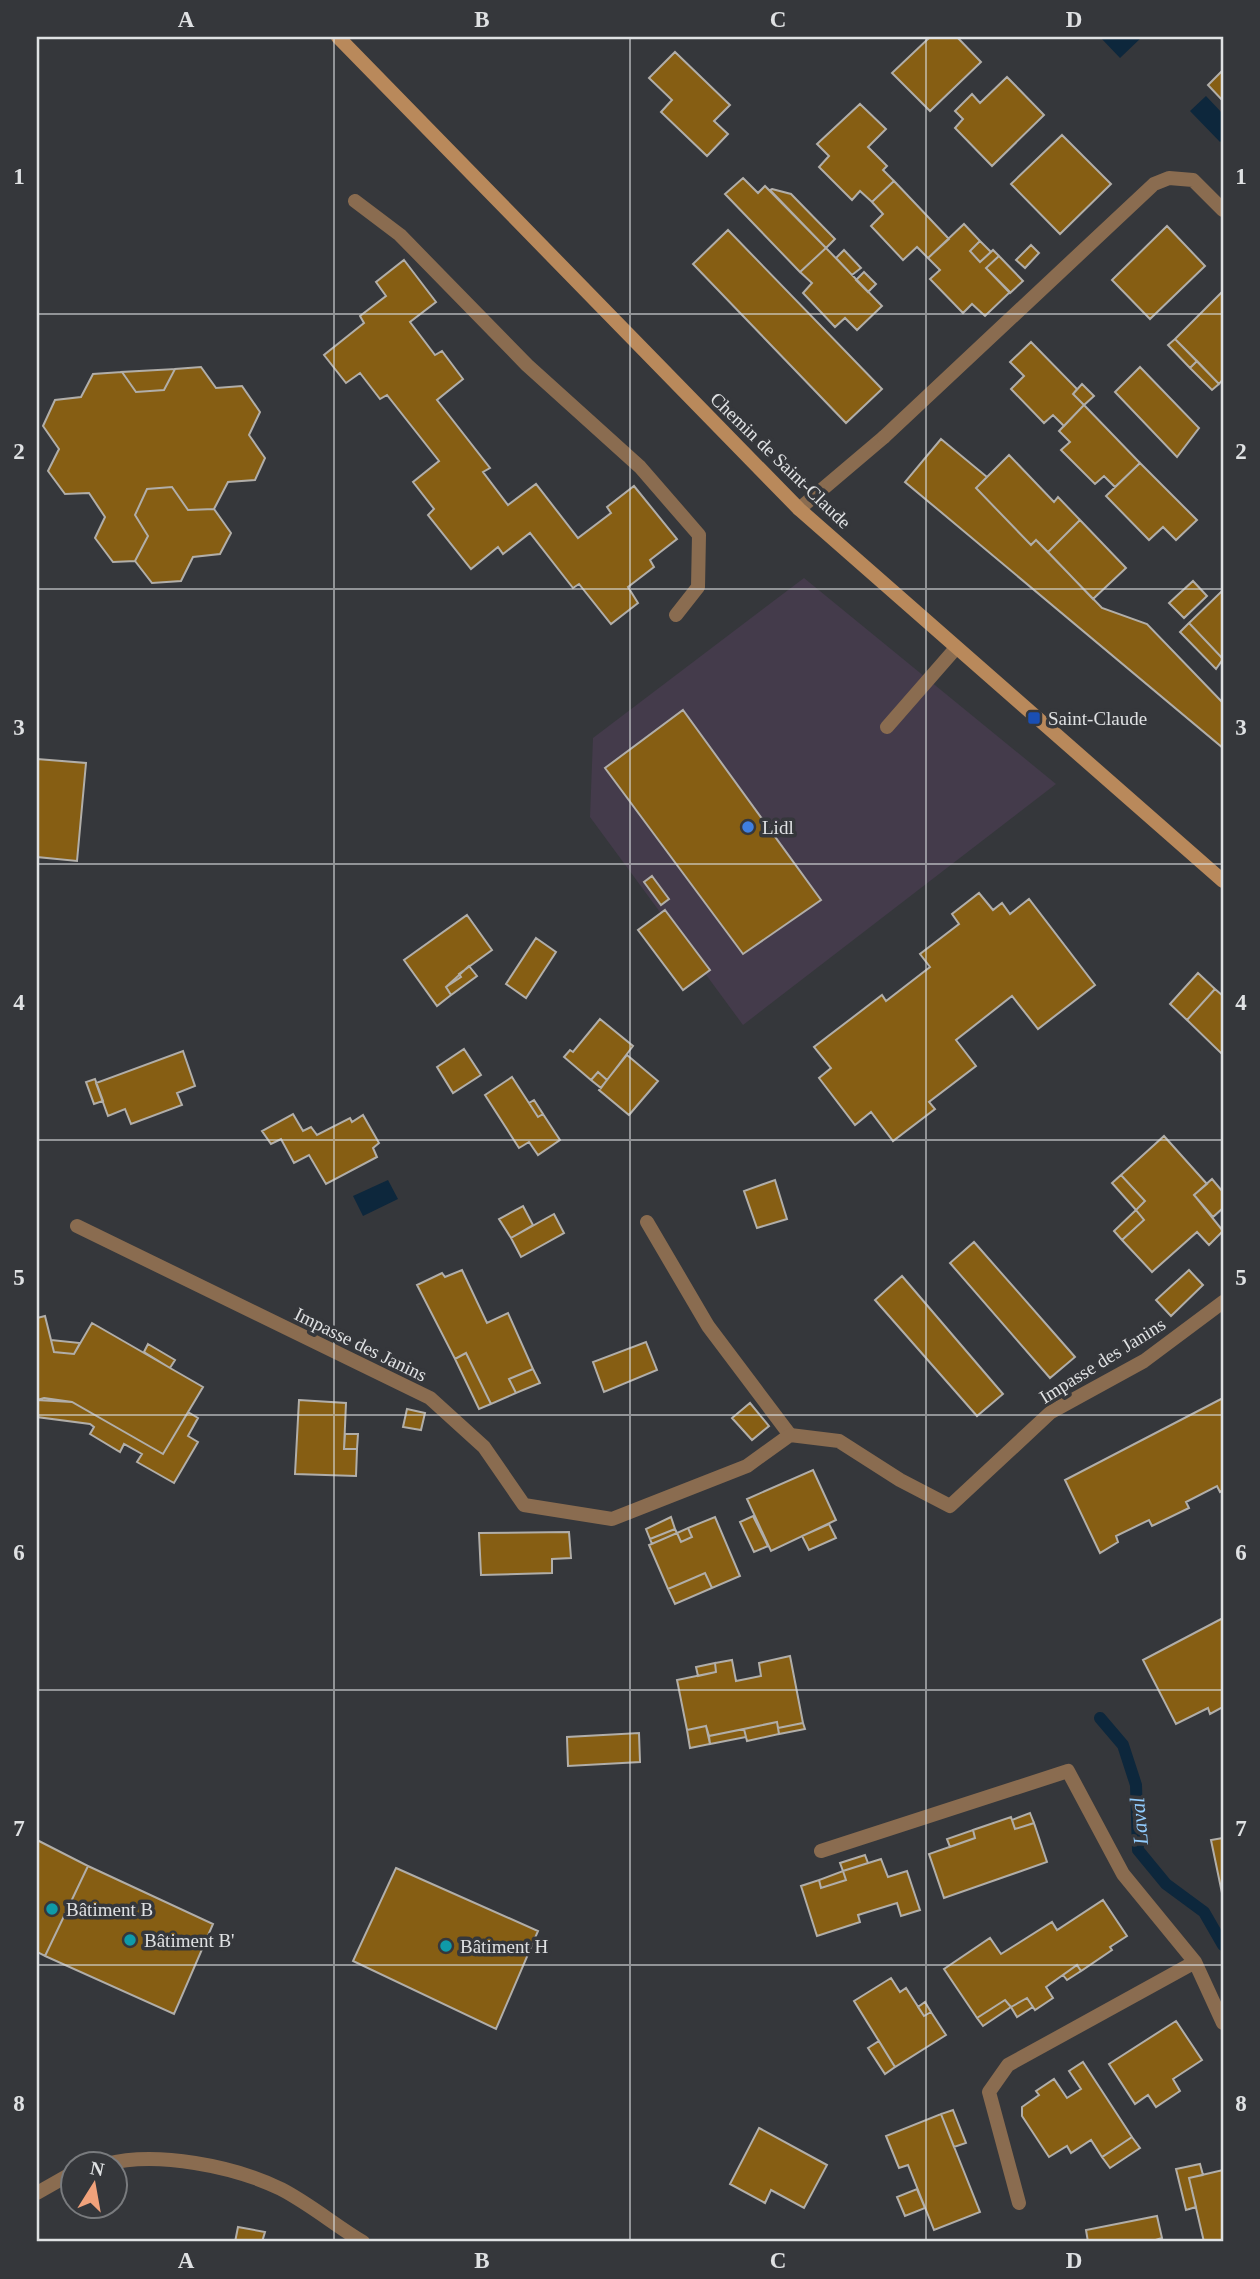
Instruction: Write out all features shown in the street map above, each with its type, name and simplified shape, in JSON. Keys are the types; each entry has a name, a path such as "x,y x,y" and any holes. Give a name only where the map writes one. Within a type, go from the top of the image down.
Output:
{"street":[{"name":"Chemin de Saint-Claude","path":"338,37 799,509 1223,881"},
{"path":"799,509 884,437 1154,184 1169,178 1193,180 1223,211"},
{"path":"355,201 400,234 527,365 640,467 699,535 698,587 676,615"},
{"path":"887,727 956,648"},
{"path":"647,1222 708,1326 790,1435"},
{"name":"Impasse des Janins","path":"78,1226 430,1398 484,1447 524,1506 612,1519 747,1466 790,1435 839,1441 900,1480 950,1506 1051,1412 1144,1361 1223,1302"},
{"path":"821,1850 1068,1771 1123,1874 1195,1962 1223,2024"},
{"path":"1019,2203 989,2092 1008,2065 1195,1962"},
{"path":"130,2159 200,2163 280,2189 363,2242"},
{"path":"37,2193 60,2180"}],"shaded area":[{"path":"804,578 1056,784 743,1025 590,817 593,738"}],"water":[{"path":"1100,37 1142,37 1120,58"},
{"path":"1206,96 1223,114 1223,139 1220,142 1190,111"},
{"path":"388,1180 398,1199 363,1216 353,1196"}],"building":[{"path":"930,37 957,37 981,62 930,111 892,73"},
{"path":"675,52 730,105 714,121 728,134 707,156 661,112 672,100 649,78"},
{"path":"1223,70 1223,101 1208,85"},
{"path":"1007,77 1044,115 992,166 955,128 963,119 955,111 972,94 980,103"},
{"path":"860,104 886,129 868,147 887,166 883,170 894,181 872,202 860,191 852,200 819,167 829,156 817,144"},
{"path":"1062,135 1111,184 1060,234 1011,184"},
{"path":"743,178 758,193 765,186 826,248 800,272 725,194"},
{"path":"894,181 949,239 928,258 917,247 903,260 871,226 883,214 872,202"},
{"path":"770,190 791,194 835,239 826,248"},
{"path":"964,224 980,241 970,251 980,262 993,250 999,256 986,268 1010,292 985,316 972,304 963,313 930,279 940,270 928,258"},
{"path":"1167,226 1205,266 1150,319 1112,280"},
{"path":"728,230 882,389 846,423 693,264"},
{"path":"980,241 991,252 980,262 970,251"},
{"path":"1031,245 1039,253 1025,268 1016,260"},
{"path":"826,248 882,306 857,330 845,318 835,327 803,293 812,283 800,272"},
{"path":"844,250 861,268 852,275 836,258"},
{"path":"999,256 1023,281 1010,293 986,268"},
{"path":"404,260 436,302 410,322 435,355 442,351 463,379 437,400 490,468 483,472 508,505 536,484 578,538 611,513 607,507 634,486 677,539 650,560 654,567 628,587 638,603 611,624 579,584 573,588 530,533 503,554 498,547 471,569 428,515 434,509 413,482 439,461 387,395 380,399 360,373 346,383 324,355 364,323 360,316 386,296 376,282"},
{"path":"864,272 876,284 868,292 856,280"},
{"path":"1223,291 1223,379 1219,384 1175,339"},
{"path":"1175,339 1197,361 1190,368 1168,345"},
{"path":"1031,342 1077,389 1073,394 1084,405 1064,426 1053,415 1044,423 1011,389 1024,376 1010,362"},
{"path":"1197,361 1219,384 1212,390 1190,368"},
{"path":"201,367 216,388 242,386 260,412 249,435 265,458 255,480 228,482 214,509 188,510 172,487 147,489 135,515 148,536 135,561 113,562 95,538 105,517 89,493 65,494 48,471 59,449 43,426 55,400 81,397 93,374 122,372 136,392 164,390 175,369"},
{"path":"1140,367 1199,428 1177,457 1115,392"},
{"path":"175,369 164,390 136,392 122,372"},
{"path":"1082,384 1094,396 1084,405 1073,394"},
{"path":"1084,405 1140,463 1115,487 1104,476 1095,484 1061,450 1070,442 1059,431"},
{"path":"941,439 987,477 976,488 1031,545 1036,540 1102,608 1147,624 1223,703 1223,748 905,482"},
{"path":"1009,455 1054,502 1058,497 1080,520 1048,552 1036,540 1031,545 976,488"},
{"path":"1140,463 1197,520 1176,540 1163,527 1149,540 1106,496"},
{"path":"172,487 188,510 214,509 231,533 220,554 193,557 181,581 152,583 135,561 148,536 135,515 147,489"},
{"path":"1080,520 1126,568 1093,599 1048,552"},
{"path":"1193,581 1207,596 1184,618 1169,603"},
{"path":"1223,590 1223,659 1189,623"},
{"path":"1189,623 1223,659 1216,669 1180,632"},
{"path":"683,710 821,900 743,954 605,768"},
{"path":"37,759 86,763 77,861 37,857"},
{"path":"652,876 669,899 661,905 644,882"},
{"path":"979,893 993,910 1002,903 1010,914 1029,899 1095,985 1038,1029 1012,996 956,1040 976,1066 929,1102 935,1109 893,1141 871,1112 855,1125 819,1078 831,1068 814,1047 882,995 886,1001 930,967 920,954 959,924 952,914"},
{"path":"665,910 710,970 683,990 638,930"},
{"path":"467,915 492,950 446,987 451,995 437,1006 404,960"},
{"path":"536,938 556,952 526,998 506,984"},
{"path":"469,966 477,976 451,995 446,987"},
{"path":"1198,973 1215,989 1187,1020 1170,1004"},
{"path":"1215,989 1223,996 1223,1055 1187,1020"},
{"path":"600,1019 633,1046 607,1080 598,1072 591,1080 564,1057 570,1050 573,1052"},
{"path":"464,1049 481,1075 453,1093 437,1067"},
{"path":"183,1051 195,1086 177,1093 182,1105 131,1124 125,1109 108,1116 96,1083"},
{"path":"627,1055 658,1081 629,1115 599,1090"},
{"path":"598,1072 607,1080 601,1088 591,1080"},
{"path":"512,1077 538,1117 543,1114 560,1140 538,1155 529,1142 519,1148 485,1095"},
{"path":"95,1079 103,1101 94,1104 86,1082"},
{"path":"534,1100 543,1114 538,1117 529,1103"},
{"path":"293,1114 303,1131 311,1127 317,1135 350,1118 352,1122 363,1115 379,1143 373,1148 377,1157 326,1184 309,1155 294,1163 281,1139 271,1144 262,1131"},
{"path":"1164,1136 1207,1184 1194,1195 1223,1231 1209,1245 1197,1232 1152,1272 1122,1240 1144,1220 1136,1210 1145,1201 1121,1175"},
{"path":"1121,1175 1145,1201 1136,1210 1112,1183"},
{"path":"1212,1179 1223,1192 1223,1208 1213,1217 1194,1195"},
{"path":"775,1180 787,1219 757,1228 744,1191"},
{"path":"523,1206 533,1225 511,1238 499,1219"},
{"path":"1136,1210 1144,1220 1122,1240 1114,1231"},
{"path":"554,1214 564,1233 521,1257 511,1238"},
{"path":"974,1242 1075,1357 1050,1378 950,1263"},
{"path":"462,1270 487,1323 508,1313 533,1369 509,1379 516,1393 491,1404 466,1353 455,1359 417,1285 442,1273 445,1277"},
{"path":"1189,1270 1203,1285 1171,1316 1156,1300"},
{"path":"902,1276 1003,1394 977,1416 875,1300"},
{"path":"45,1316 54,1352 74,1354 92,1323 203,1387 163,1454 72,1402 37,1400 37,1318"},
{"path":"51,1340 80,1343 74,1354 54,1352"},
{"path":"646,1342 657,1370 604,1392 593,1362"},
{"path":"148,1344 175,1360 170,1368 144,1352"},
{"path":"466,1353 491,1404 479,1409 455,1359"},
{"path":"533,1369 540,1383 516,1393 509,1379"},
{"path":"44,1398 72,1402 163,1454 188,1412 198,1418 188,1436 198,1442 174,1483 137,1462 142,1454 124,1444 120,1452 90,1434 94,1427 90,1424 37,1417 37,1400"},
{"path":"1223,1398 1223,1490 1220,1492 1217,1486 1186,1502 1189,1508 1152,1526 1149,1520 1116,1536 1118,1542 1100,1553 1065,1480"},
{"path":"299,1400 346,1403 344,1449 357,1449 356,1476 295,1474"},
{"path":"750,1403 769,1426 752,1440 732,1418"},
{"path":"407,1409 425,1413 421,1430 403,1427"},
{"path":"345,1434 358,1434 357,1449 344,1449"},
{"path":"813,1470 836,1520 771,1551 747,1499"},
{"path":"753,1516 768,1546 754,1552 740,1522"},
{"path":"671,1517 675,1529 650,1539 646,1529"},
{"path":"715,1517 740,1576 712,1588 705,1573 668,1589 649,1545 677,1533 681,1542 692,1537 688,1528"},
{"path":"829,1524 836,1538 809,1550 802,1536"},
{"path":"688,1528 692,1537 681,1542 677,1533"},
{"path":"675,1529 677,1533 652,1544 650,1539"},
{"path":"569,1532 571,1558 552,1559 552,1573 481,1575 479,1533"},
{"path":"705,1573 712,1588 675,1604 668,1589"},
{"path":"1223,1618 1223,1707 1210,1714 1208,1708 1176,1724 1143,1660"},
{"path":"790,1656 803,1723 778,1728 777,1722 709,1736 706,1726 687,1730 677,1680 716,1672 715,1663 732,1660 736,1681 761,1676 759,1663"},
{"path":"715,1663 716,1672 698,1676 696,1667"},
{"path":"777,1722 779,1734 747,1741 744,1729"},
{"path":"803,1723 805,1729 779,1734 778,1728"},
{"path":"706,1726 710,1744 690,1748 687,1730"},
{"path":"744,1729 746,1737 710,1744 709,1736"},
{"path":"639,1733 640,1762 568,1766 567,1737"},
{"path":"1030,1813 1034,1823 1015,1829 1012,1820"},
{"path":"1011,1817 1015,1829 1034,1823 1047,1862 944,1898 929,1854 975,1838 973,1830"},
{"path":"973,1830 975,1838 950,1847 947,1839"},
{"path":"1223,1838 1223,1892 1222,1893 1211,1840"},
{"name":"Bâtiment B","path":"37,1840 88,1866 45,1956 37,1952"},
{"path":"865,1855 868,1863 843,1871 840,1863"},
{"path":"881,1859 888,1877 907,1871 920,1910 901,1916 897,1903 858,1915 860,1922 817,1936 801,1886 819,1880 821,1888 846,1880 843,1871"},
{"name":"Bâtiment B'","path":"88,1866 213,1924 174,2014 45,1956"},
{"name":"Bâtiment H","path":"396,1868 538,1931 496,2029 353,1961"},
{"path":"843,1871 846,1880 821,1888 819,1880"},
{"path":"1103,1900 1127,1936 1081,1971 1077,1965 1046,1987 1053,1998 1035,2010 1027,1998 1011,2007 1005,2000 977,2018 944,1969 990,1938 1001,1954 1052,1922 1057,1930"},
{"path":"1077,1965 1081,1971 1067,1980 1063,1975"},
{"path":"891,1978 900,1992 906,1988 924,2016 931,2012 946,2035 895,2067 854,2001"},
{"path":"1027,1998 1033,2007 1017,2017 1011,2007"},
{"path":"1005,2000 1011,2007 983,2026 977,2018"},
{"path":"925,2002 931,2012 924,2016 918,2007"},
{"path":"1176,2021 1202,2060 1173,2079 1180,2091 1156,2107 1148,2095 1135,2104 1109,2064"},
{"path":"879,2041 895,2067 885,2074 868,2048"},
{"path":"1083,2062 1132,2137 1102,2157 1091,2140 1071,2153 1067,2146 1049,2157 1022,2116 1022,2107 1039,2095 1036,2091 1054,2079 1067,2098 1081,2089 1069,2071"},
{"path":"953,2110 966,2143 954,2147 941,2114"},
{"path":"941,2114 980,2212 934,2230 908,2165 899,2168 886,2136"},
{"path":"759,2128 827,2165 804,2208 771,2190 765,2203 730,2184"},
{"path":"1132,2137 1140,2148 1110,2168 1102,2157"},
{"path":"1200,2164 1203,2175 1189,2178 1196,2207 1186,2210 1176,2169"},
{"path":"1223,2170 1223,2241 1204,2242 1189,2178"},
{"path":"917,2189 925,2208 905,2216 897,2197"},
{"path":"1157,2216 1162,2238 1149,2242 1088,2242 1086,2230"},
{"path":"238,2227 265,2232 262,2242 235,2242"}],"waterway":[{"name":"Laval","path":"1100,1718 1123,1745 1136,1785 1138,1850 1166,1884 1204,1912 1223,1945"}],"place":[{"name":"Saint-Claude","path":"1034,718"},
{"name":"Lidl","path":"748,827"},
{"name":"Bâtiment B","path":"52,1909"},
{"name":"Bâtiment B'","path":"130,1940"},
{"name":"Bâtiment H","path":"446,1946"}]}
